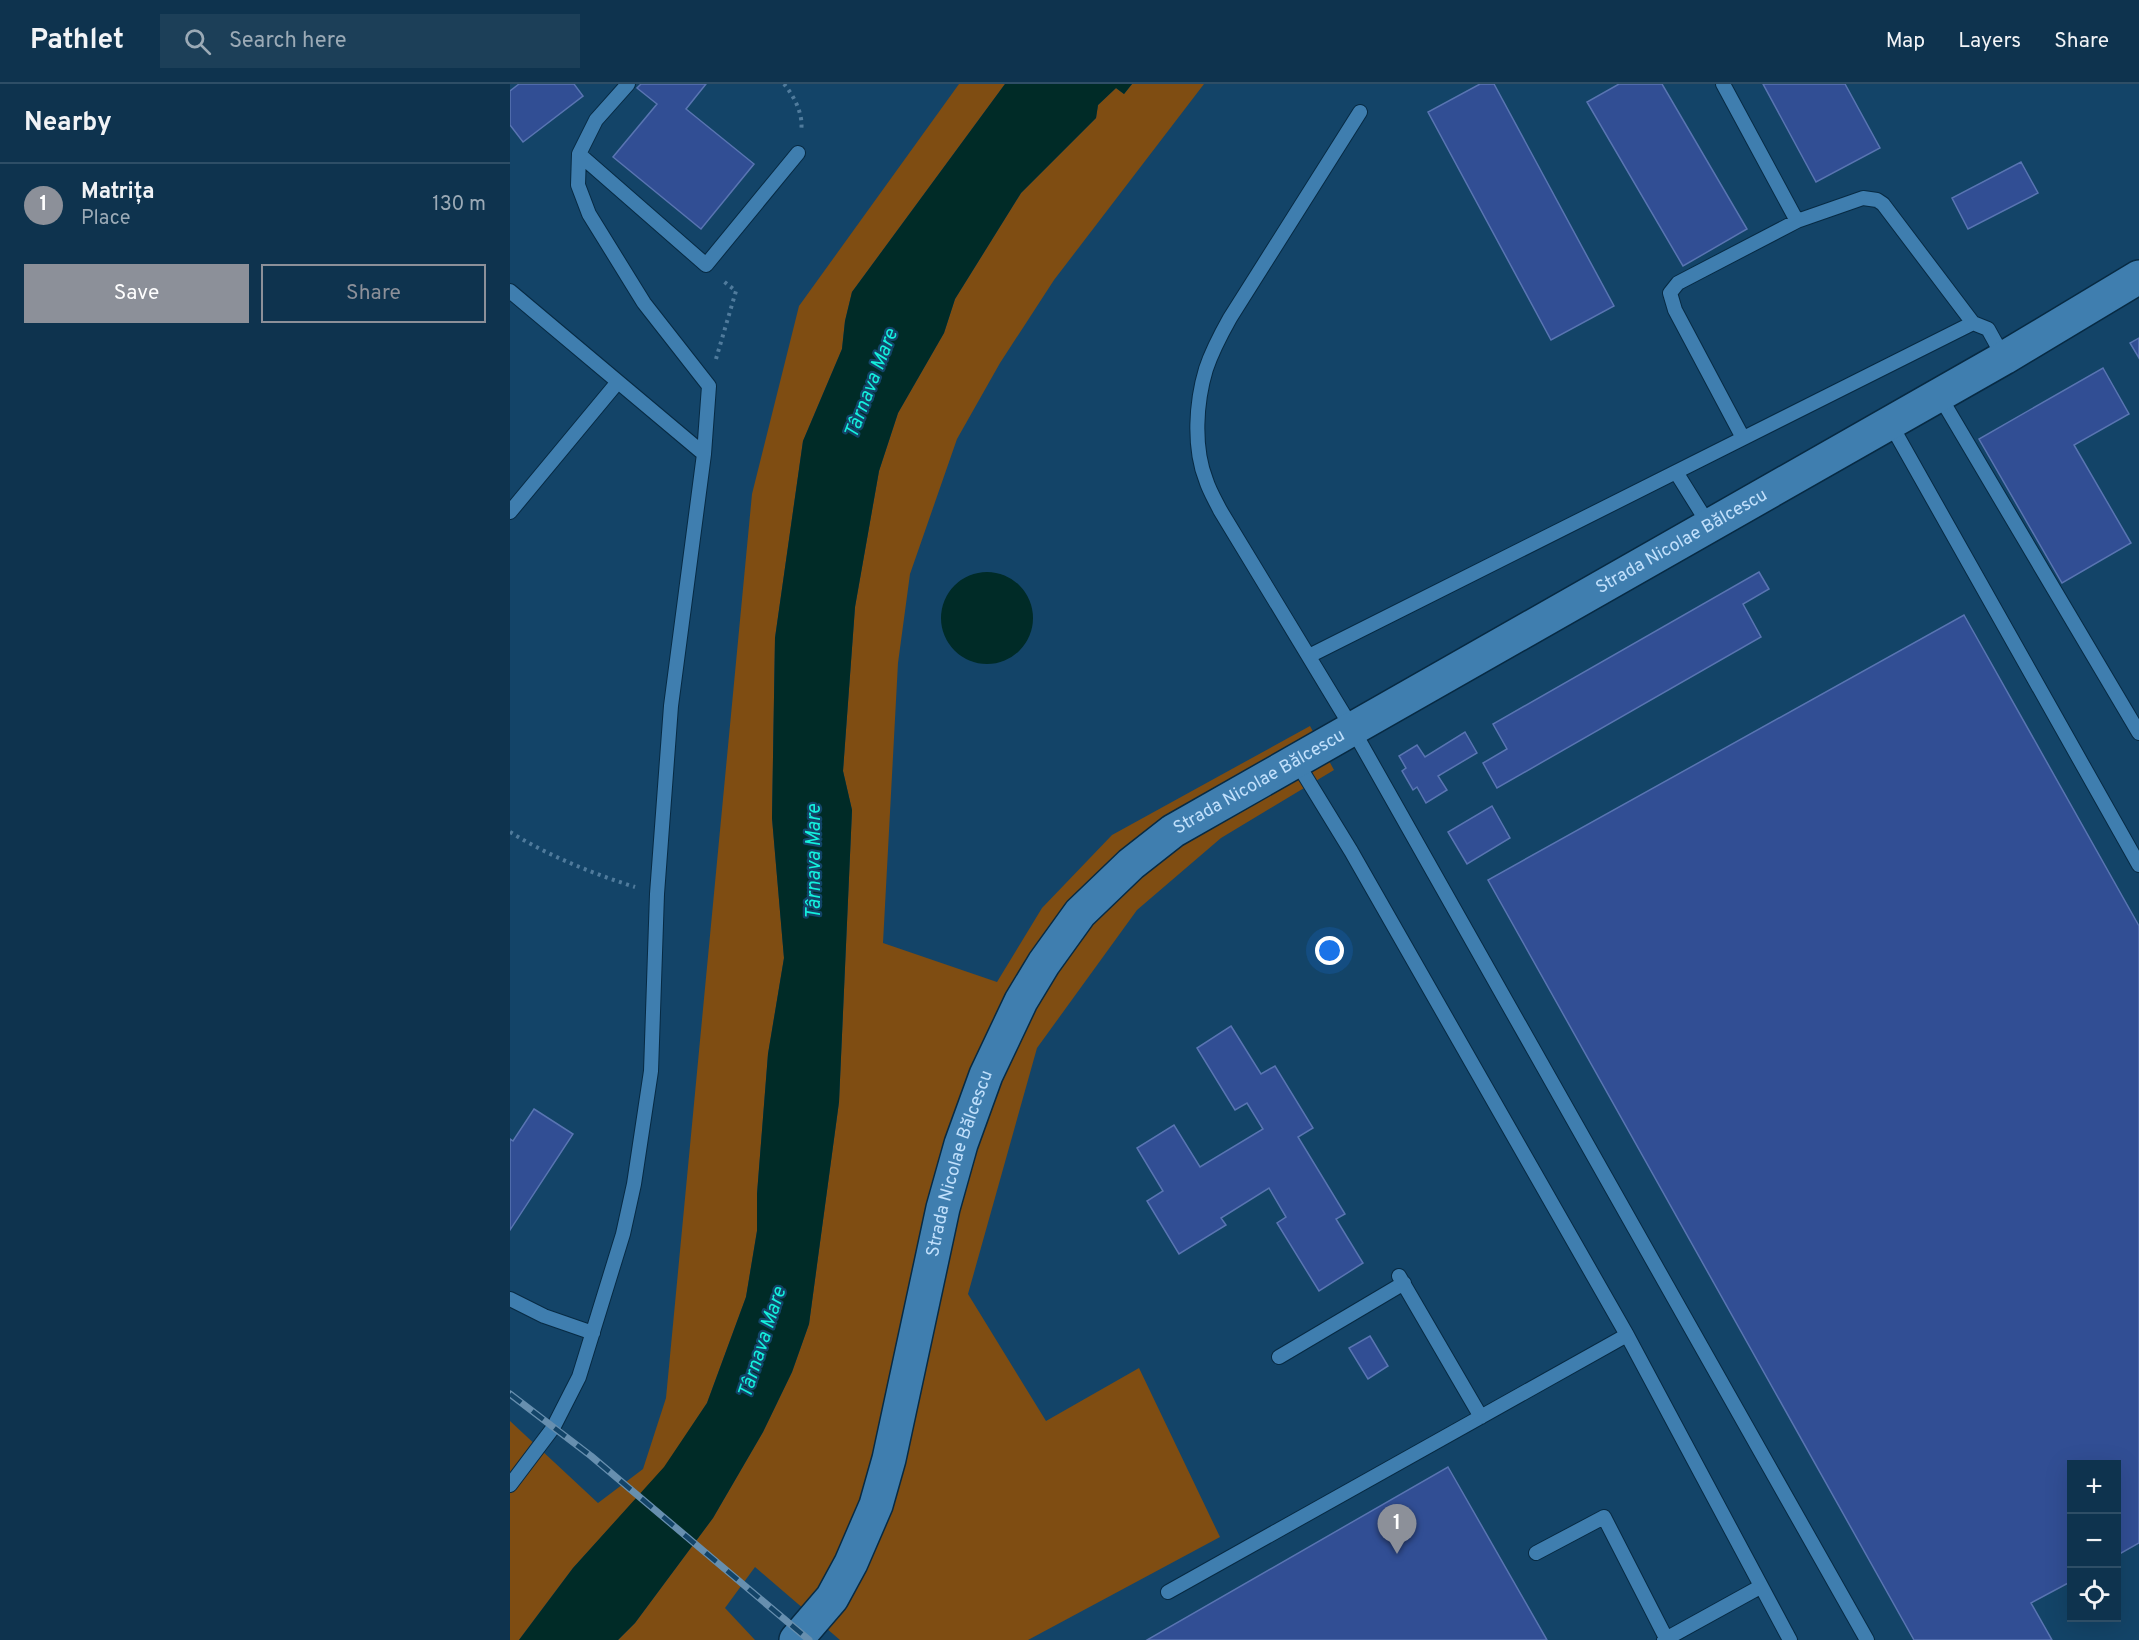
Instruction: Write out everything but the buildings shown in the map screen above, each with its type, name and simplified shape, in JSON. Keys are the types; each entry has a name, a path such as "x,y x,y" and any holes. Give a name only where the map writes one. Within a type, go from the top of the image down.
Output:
{"main road":[{"name":"Strada Nicolae Bălcescu","path":"796,1640 832,1598 851,1563 876,1505 889,1459 943,1208 961,1144 986,1075 1021,1001 1044,963 1080,913 1131,864 1173,831 2004,358 2139,277"}],"lane":[{"path":"510,1485 553,1428 579,1377 622,1234 634,1184 649,1082 657,894 671,706 704,454 709,386 644,303 589,214 578,186 579,154 596,120 628,84"},
{"path":"1723,84 1797,221"},
{"path":"1360,112 1230,318 1215,347 1206,370 1200,398 1199,454 1205,479 1220,510 1352,728 1867,1640"},
{"path":"579,154 706,265 798,153"},
{"path":"1743,438 1675,310 1670,293 1678,283 1797,221 1863,198 1877,200 1883,204 1973,323 1988,329 2004,358"},
{"path":"510,291 704,454"},
{"path":"1309,656 1973,323"},
{"path":"510,512 617,383"},
{"path":"1939,395 2139,733"},
{"path":"1890,423 2139,865"},
{"path":"1676,472 1709,525"},
{"path":"1295,760 1352,850 1627,1335 1790,1640"},
{"path":"1279,1357 1401,1279 1481,1417"},
{"path":"510,1299 544,1316 592,1332"},
{"path":"1168,1592 1627,1335"},
{"path":"1536,1553 1604,1517 1666,1640 1760,1587"}],"path":[{"path":"784,84 791,92 803,122 798,153"},
{"path":"706,265 736,291 709,386"},
{"path":"510,832 568,863 657,894"}],"shaded area":[{"path":"959,84 1005,84 852,292 845,321 842,349 803,441 775,638 772,818 784,958 768,1054 757,1194 757,1231 746,1297 707,1403 665,1467 573,1568 519,1640 510,1640 510,1421 598,1503 643,1469 666,1398 752,494 799,306"},
{"path":"1132,84 1204,84 1054,280 1000,363 957,439 910,574 898,663 883,943 997,982 1042,908 1112,835 1310,726 1334,770 1221,838 1137,910 1037,1048 968,1294 1046,1421 1139,1368 1220,1537 1028,1640 840,1640 755,1567 725,1608 755,1640 618,1640 635,1623 713,1518 763,1432 792,1372 809,1324 839,1102 852,810 843,771 855,607 879,471 898,413 944,333 955,299 1021,193 1096,118 1098,105 1116,88 1124,94"}],"water":[{"name":"Târnava Mare","path":"1005,84 1132,84 1124,94 1116,88 1098,105 1096,118 1021,193 955,299 944,333 898,413 879,471 855,607 843,771 852,810 839,1102 809,1324 792,1372 763,1432 713,1518 635,1623 618,1640 519,1640 573,1568 664,1467 707,1403 746,1297 757,1231 757,1194 768,1054 784,958 772,818 775,638 803,441 842,349 845,321 852,292"},
{"path":"987,572 1004,576 1019,586 1029,601 1033,618 1029,635 1019,650 1004,660 987,664 970,660 955,650 945,635 941,618 945,601 955,586 970,576"}],"railway":[{"path":"510,1394 591,1456 809,1640"}],"place":[{"name":"Matrița","path":"1397,1554"}]}
